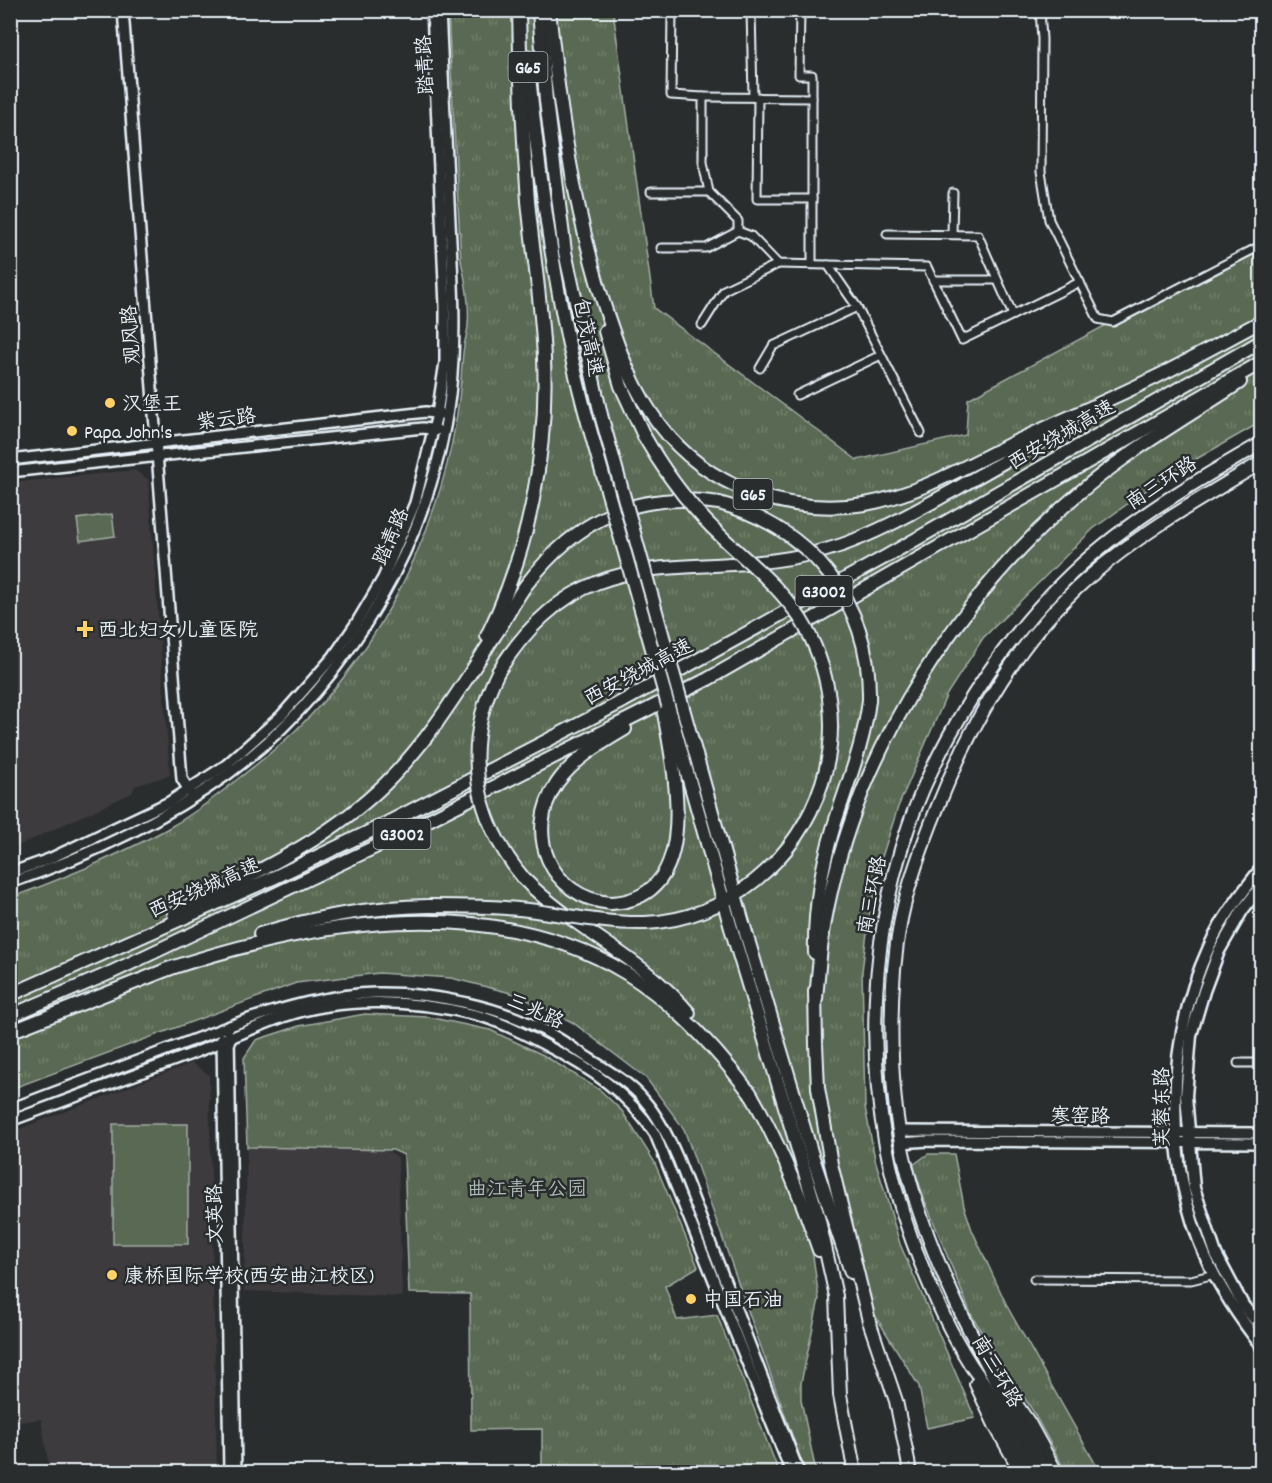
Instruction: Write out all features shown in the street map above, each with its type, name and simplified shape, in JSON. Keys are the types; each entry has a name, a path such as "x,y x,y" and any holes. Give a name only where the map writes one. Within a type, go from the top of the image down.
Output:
{"highway":[{"name":"包茂高速","path":"521,10 534,124 557,278 590,426 656,664"},
{"path":"464,681 493,623 516,560 534,489 543,423 545,395 542,327 522,129 521,10"},
{"name":"G65","path":"539,10 546,101 566,252 601,415 737,926"},
{"name":"G65","path":"549,10 561,114 592,269 625,364 641,398 664,431 689,457 740,489 781,502 812,506 867,503 899,495 1153,379 1262,321"},
{"path":"10,1032 246,939 293,925 362,912 429,906 486,906 625,923 654,922 682,917 717,905 760,877 794,840 812,809 826,769 831,718 826,682 816,649 791,605 720,536 663,469 644,436 621,386 611,354 592,269"},
{"name":"西安绕城高速","path":"10,995 238,894 512,760 875,563 1262,341"},
{"name":"西安绕城高速","path":"10,1016 110,973 365,852 690,688 818,618 1262,362"},
{"path":"816,999 822,939 830,896 857,803 901,712 949,635 1014,555 1080,492 1148,441 1262,368"},
{"path":"836,1296 795,1182 779,1146 752,1096 719,1048 671,994 613,948 554,907 525,880 508,860 486,815 478,782 477,749 488,696 498,672 521,638 555,605 585,587 613,576 635,571 777,560 813,554 855,540 909,515 1153,379"},
{"name":"南三环路","path":"1046,1473 968,1361 930,1287 898,1196 881,1104 876,1040 877,983 888,904 900,852 921,794 956,726 993,666 1028,620 1071,575 1130,525 1176,494 1262,443"},
{"name":"南三环路","path":"1034,1473 984,1356 934,1255 907,1169 900,1137 892,1024 894,977 901,920 922,844 974,725 1033,636 1087,579 1157,525 1262,462"},
{"path":"53,976 277,862 346,819 384,786 412,755 437,724 525,587 553,554 578,532 603,518 644,504 687,499 718,503 745,511 774,526 807,550 827,572 846,600 857,624 867,668 869,700 862,744 833,829 818,893 814,935 816,1044 824,1127 869,1321"},
{"path":"656,664 737,926 830,1212 896,1401 910,1473"},
{"name":"G65","path":"656,664 676,794 674,842 664,873 652,888 636,898 611,903 590,900 577,894 554,872 543,840 548,801 558,781 578,761 621,731 690,688"},
{"path":"165,970 285,936 329,929 383,924 448,923 523,932 586,952 614,966 653,991 701,1035 752,1096"},
{"path":"737,926 818,1216 836,1296 840,1395 855,1473"},
{"path":"984,1356 1029,1423 1056,1473"},
{"path":"968,1361 971,1374 995,1425 1021,1473"}],"main road":[{"name":"芙蓉东路","path":"1262,867 1233,905 1209,947 1181,1033 1176,1096 1177,1138 1183,1191 1203,1248 1215,1274 1234,1310 1262,1347"},
{"name":"芙蓉东路","path":"1262,885 1242,911 1219,951 1204,991 1191,1035 1186,1096 1194,1188 1216,1254 1243,1305 1262,1329"}],"street":[{"name":"观风路","path":"123,10 182,778 191,793"},
{"name":"踏青路","path":"432,10 445,314 442,414"},
{"name":"踏青路","path":"10,873 49,859 228,774 274,735 321,684 362,631 396,568 419,518 430,486 438,431 453,370 454,307 440,10"},
{"path":"675,10 672,10 671,95 812,98"},
{"path":"751,10 756,97 757,199 812,199"},
{"path":"800,10 799,75 812,75 812,264"},
{"path":"1040,10 1042,39 1041,172 1049,220 1098,319 1113,322 1262,245"},
{"path":"703,97 703,162 709,192 738,220 738,231"},
{"path":"651,192 709,192"},
{"path":"952,193 952,234"},
{"path":"661,248 706,248 738,231 751,236 778,264"},
{"path":"887,234 978,235 1012,315"},
{"path":"702,325 724,290 778,264 927,267 962,340 1080,282"},
{"path":"828,265 857,307 921,433"},
{"path":"933,280 997,280"},
{"path":"760,368 773,346 857,307"},
{"path":"797,396 881,355"},
{"name":"紫云路","path":"10,460 156,445 426,412 442,414"},
{"name":"紫云路","path":"10,472 423,428 438,431"},
{"name":"踏青路","path":"10,883 102,846 160,818 191,793"},
{"name":"三兆路","path":"10,1109 276,1010 343,996 376,993 469,1003 546,1031 625,1083 643,1098 670,1140 799,1473"},
{"name":"三兆路","path":"10,1121 284,1017 326,1007 369,1003 412,1004 478,1016 528,1035 595,1074 622,1094 641,1113 655,1134 791,1473"},
{"name":"文英路","path":"226,1028 229,1473"},
{"name":"文英路","path":"226,1040 236,1473"},
{"path":"1238,1063 1262,1063"},
{"name":"寒窑路","path":"900,1137 928,1141 1190,1138 1262,1133"},
{"name":"寒窑路","path":"1190,1138 1262,1143"},
{"path":"1034,1279 1191,1280 1215,1274"}],"shaded area":[{"name":"西北妇女儿童医院","path":"134,470 148,479 170,775 135,786 132,793 11,849 10,483"},
{"name":"康桥国际学校(西安曲江校区)","path":"192,1063 209,1075 217,1472 50,1472 41,1419 11,1423 11,1132"},
{"path":"247,1147 387,1150 398,1157 402,1297 244,1291"}],"green space":[{"path":"448,11 613,11 654,308 857,460 966,435 968,399 1261,242 1261,422 1163,478 1093,529 983,638 947,694 898,807 882,857 869,918 862,971 865,1107 875,1159 900,1244 975,1418 927,1428 919,1386 868,1304 855,1242 812,1249 819,1299 801,1383 801,1400 816,1472 805,1472 684,1129 646,1078 572,1022 515,994 451,978 379,973 296,983 11,1089 11,897 86,868 162,832 206,804 284,741 341,681 368,643 393,602 432,515 446,469 455,424 463,350 468,327 468,300 461,261"},
{"path":"112,514 115,536 80,541 77,519"},
{"name":"曲江青年公园","path":"365,1014 428,1017 490,1030 543,1055 600,1090 622,1111 654,1161 698,1267 665,1286 677,1320 717,1315 779,1472 542,1472 542,1429 471,1430 470,1294 409,1293 404,1155 393,1150 247,1147 244,1058 256,1040 299,1026"},
{"path":"113,1124 188,1124 188,1244 113,1244"},
{"path":"928,1154 954,1154 964,1206 972,1230 1008,1308 1100,1472 1066,1472 1031,1408 971,1314 925,1201 913,1165"}],"place":[{"name":"汉堡王","path":"110,403"},
{"name":"Papa John's","path":"72,431"},
{"name":"西北妇女儿童医院","path":"85,629"},
{"name":"康桥国际学校(西安曲江校区)","path":"112,1275"},
{"name":"中国石油","path":"691,1299"}]}
